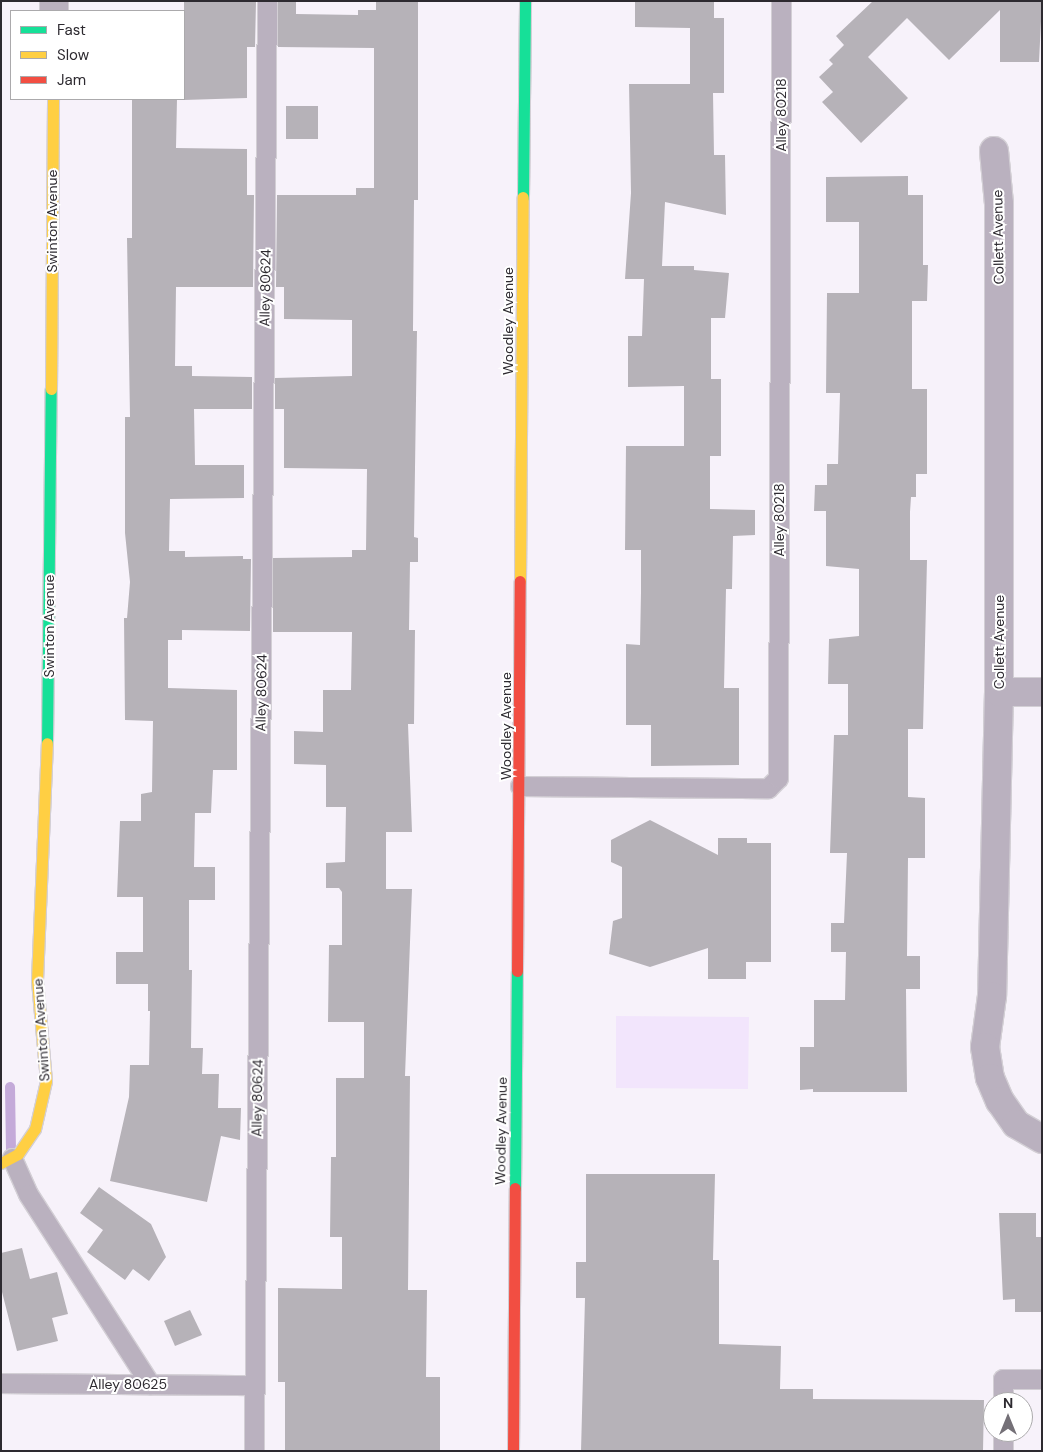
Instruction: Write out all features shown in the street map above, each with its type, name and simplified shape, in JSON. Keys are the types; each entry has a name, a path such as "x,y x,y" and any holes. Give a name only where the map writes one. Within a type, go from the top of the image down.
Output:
{"main road":[{"name":"Woodley Avenue","path":"512,1451 520,786 525,1"},
{"name":"Swinton Avenue","path":"12,1156 43,1105 46,1081 37,980 49,694 53,100"}],"street":[{"name":"Collett Avenue","path":"994,151 999,204 999,692 992,996 985,1047 990,1078 1000,1101 1016,1124 1042,1140"},
{"path":"999,692 1042,692"}],"lane":[{"name":"Alley 80624","path":"254,1451 267,1"},
{"name":"Alley 80218","path":"520,786 768,788 778,778 781,1"},
{"path":"12,1156 28,1194 150,1384"},
{"path":"1003,1392 1003,1379 1042,1379"},
{"name":"Alley 80625","path":"1,1383 255,1385"}],"shaded area":[{"path":"616,1016 749,1017 748,1089 616,1088"}],"building":[{"path":"184,1 256,1 255,47 247,47 247,98 185,100"},
{"path":"278,1 296,1 296,14 358,15 358,10 376,10 376,1 418,1 418,200 414,200 413,331 417,331 414,537 418,538 418,562 410,562 409,630 415,630 414,724 408,724 412,832 386,832 386,889 412,889 405,1076 410,1076 408,1290 427,1290 426,1377 440,1377 440,1451 285,1451 285,1382 278,1382 278,1288 342,1289 342,1237 330,1237 331,1157 336,1157 336,1078 364,1078 364,1022 328,1022 329,945 342,945 342,892 339,888 326,888 326,863 345,862 346,807 326,807 326,765 294,764 294,731 323,732 323,690 351,690 352,632 273,632 273,558 352,557 352,550 366,550 367,469 284,468 284,409 275,409 275,378 352,376 352,320 284,319 284,287 276,287 277,195 356,195 356,188 374,188 374,48 278,47"},
{"path":"635,1 714,1 714,18 724,18 724,93 713,93 714,155 725,155 726,215 665,202 662,266 694,266 694,270 729,273 725,318 711,318 711,379 721,379 721,456 710,456 710,509 755,510 755,535 733,536 732,589 726,589 724,688 739,688 739,765 651,766 651,725 626,725 626,644 640,645 641,550 625,550 626,446 684,446 684,386 628,387 628,336 642,336 644,279 625,279 631,193 629,84 690,84 690,28 635,27"},
{"path":"873,1 1042,1 1039,62 1000,62 1000,10 949,60 907,18 868,57 908,98 861,143 822,102 833,92 819,77 833,64 829,60 844,45 836,36"},
{"path":"132,100 177,100 176,148 247,149 247,195 254,195 253,287 176,287 175,366 192,366 192,376 252,377 252,409 194,409 195,465 244,465 244,498 170,499 169,551 185,551 185,557 243,556 243,559 251,559 250,631 182,630 182,640 168,640 168,688 237,690 237,770 213,770 211,813 195,813 194,867 215,867 215,900 189,900 189,970 192,970 191,1048 203,1048 202,1074 219,1074 218,1108 241,1108 240,1140 221,1136 207,1202 110,1181 129,1097 130,1065 149,1065 150,1011 148,1011 148,984 116,984 116,952 143,952 143,897 117,897 120,821 141,821 141,794 152,792 153,721 125,720 124,618 127,618 130,582 125,533 125,417 130,417 127,238 132,238"},
{"path":"286,106 318,106 318,139 286,139"},
{"path":"908,176 908,195 923,195 923,265 928,265 927,301 912,301 912,389 927,389 927,474 916,474 916,497 911,497 910,512 910,560 927,560 923,729 908,729 908,797 925,798 925,858 908,858 907,956 920,956 920,989 906,989 907,1092 813,1092 813,1089 800,1090 800,1047 814,1047 814,1000 845,1000 846,952 831,952 831,923 844,923 847,853 830,853 834,735 848,735 848,684 828,684 829,639 859,636 859,569 826,566 826,511 814,511 815,485 827,485 827,464 838,464 840,393 826,393 827,293 859,293 859,222 826,222 826,177"},
{"path":"650,820 718,855 718,838 747,838 747,843 771,843 771,962 746,962 746,979 708,979 708,948 650,967 609,954 613,921 622,918 622,867 611,862 611,840"},
{"path":"586,1174 715,1174 713,1260 719,1260 719,1344 781,1346 780,1389 813,1389 813,1399 983,1400 983,1451 581,1451 585,1298 576,1298 576,1262 586,1262"},
{"path":"99,1187 151,1224 166,1257 149,1281 133,1269 125,1280 87,1252 103,1230 80,1213"},
{"path":"999,1213 1036,1213 1036,1237 1042,1237 1042,1312 1015,1312 1015,1299 1003,1300"},
{"path":"22,1248 30,1279 57,1272 68,1314 52,1318 58,1341 17,1351 1,1288 1,1253"},
{"path":"190,1310 202,1335 175,1346 164,1321"}],"waterway":[{"path":"10,1087 11,1154"}],"traffic: fast":[{"path":"523,197 525,1"},
{"path":"47,743 51,389"},
{"path":"515,1188 517,971"}],"traffic: slow":[{"path":"51,389 53,100"},
{"path":"520,581 523,197"},
{"path":"1,1163 18,1154 35,1129 46,1081 37,980 47,743"}],"traffic: jam":[{"path":"517,971 520,581"},
{"path":"513,1451 515,1188"}]}
